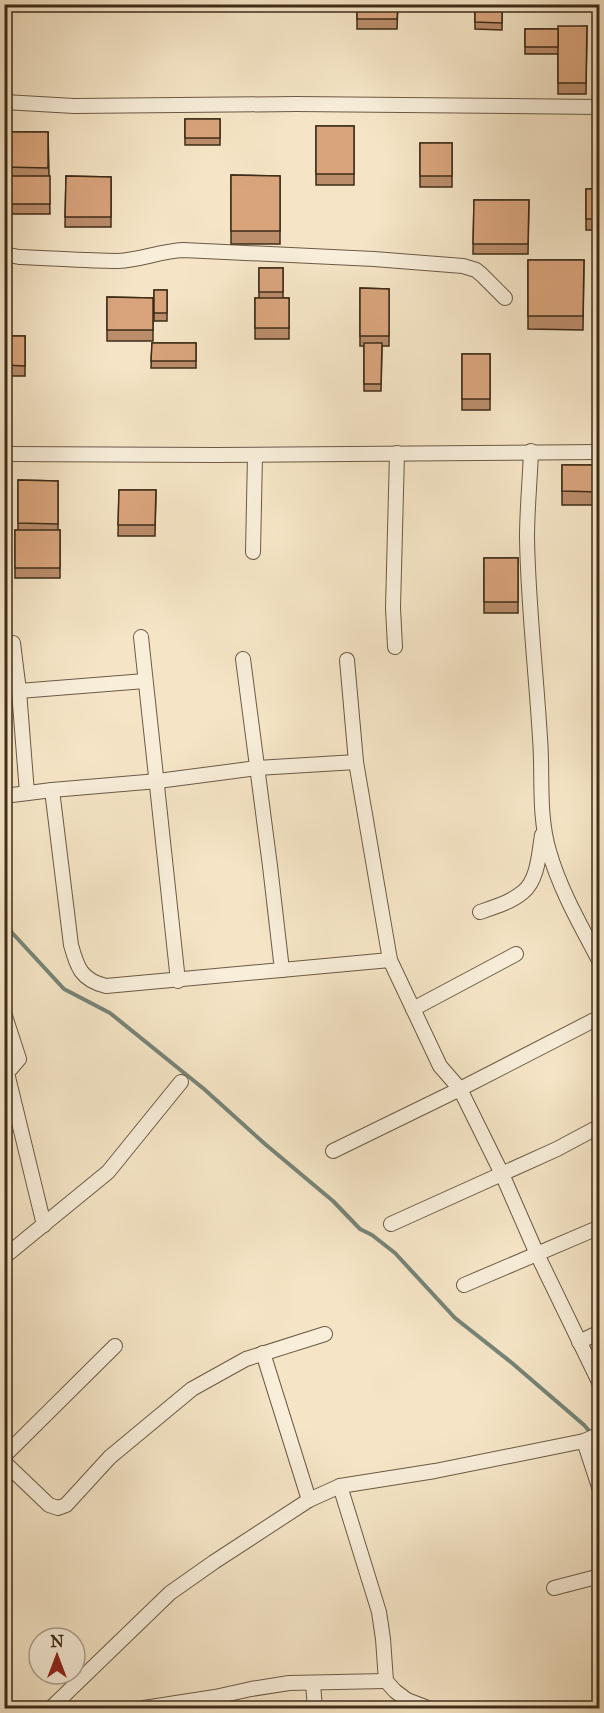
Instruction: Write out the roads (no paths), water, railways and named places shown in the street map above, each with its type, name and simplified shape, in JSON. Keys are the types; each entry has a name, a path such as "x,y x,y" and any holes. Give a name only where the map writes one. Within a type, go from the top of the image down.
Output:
{"street":[{"path":"4,102 74,106 296,104 600,107"},
{"path":"4,254 19,257 119,261 150,257 169,250 183,250 463,266 476,270 504,298"},
{"path":"531,452 527,536 528,572 540,726 544,826 548,849 561,885 600,962"},
{"path":"4,454 255,455 600,452"},
{"path":"395,647 393,608 397,453"},
{"path":"253,552 255,455"},
{"path":"141,637 178,981"},
{"path":"13,643 27,793"},
{"path":"243,659 282,970"},
{"path":"347,660 356,762 390,960 440,1066 460,1089 600,1384"},
{"path":"19,691 145,681"},
{"path":"4,796 158,781 257,768 356,762"},
{"path":"52,790 71,945 78,967 88,980 95,984 106,986 178,981 390,960"},
{"path":"480,912 505,903 525,892 533,878 544,826"},
{"path":"413,1009 516,954"},
{"path":"4,1013 19,1059 7,1073 44,1225"},
{"path":"333,1151 600,1017"},
{"path":"4,1257 108,1172 181,1082"},
{"path":"391,1224 557,1149 600,1126"},
{"path":"464,1285 600,1227"},
{"path":"579,1342 600,1332"},
{"path":"115,1346 5,1463 49,1505 58,1508 66,1505 110,1457 192,1389 246,1359 326,1334"},
{"path":"263,1353 309,1500"},
{"path":"55,1707 170,1593 309,1500 339,1486 435,1472 591,1438 600,1490"},
{"path":"339,1486 379,1612 387,1681 394,1691 406,1700 428,1708"},
{"path":"554,1588 600,1576"},
{"path":"144,1708 289,1683 387,1681"},
{"path":"313,1684 315,1708"}],"waterway":[{"path":"4,924 64,989 110,1013 204,1089 333,1201 360,1229 372,1235 395,1253 455,1318 512,1363 591,1433"}]}
